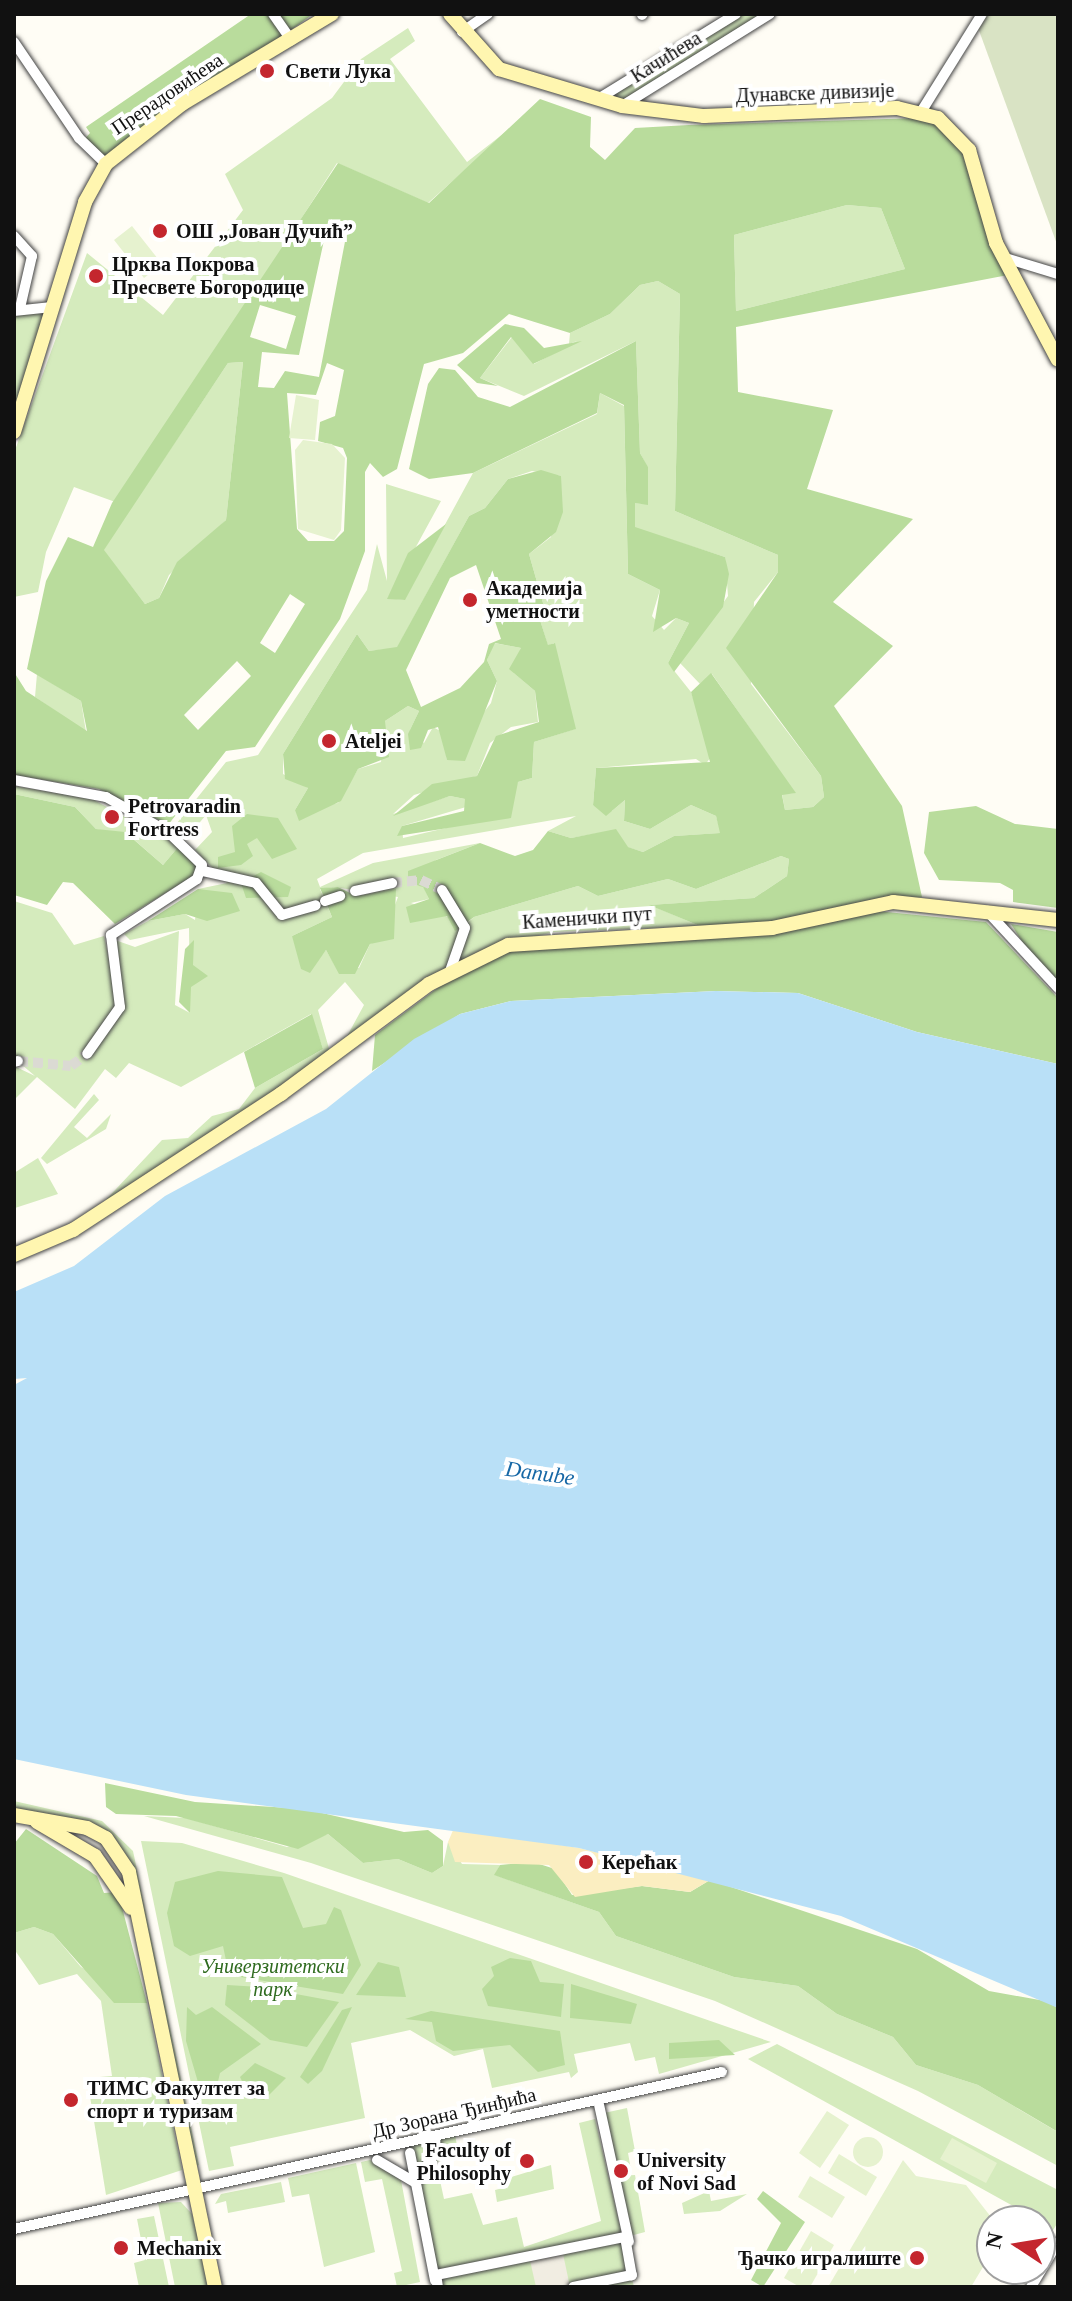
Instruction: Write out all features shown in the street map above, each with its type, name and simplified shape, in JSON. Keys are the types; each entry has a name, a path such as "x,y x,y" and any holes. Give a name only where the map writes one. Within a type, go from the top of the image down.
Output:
{"main road":[{"name":"Прерадовићева","path":"14,432 85,202 106,164 182,104 332,14"},
{"name":"Дунавске дивизије","path":"450,14 462,32 499,69 622,106 749,118 921,112 945,123 969,150 1002,257 1058,360"},
{"name":"Каменички пут","path":"14,1255 73,1230 281,1094 450,971 508,945 554,937 772,928 893,902 1058,920"},
{"path":"14,1815 80,1844 118,1882 140,1928"},
{"path":"14,1815 59,1820 106,1838 129,1872 215,2287"}],"street":[{"path":"273,14 291,40"},
{"path":"462,32 488,14"},
{"name":"Качићева","path":"598,99 736,14"},
{"name":"Качићева","path":"622,106 770,14"},
{"path":"921,112 982,14"},
{"path":"14,42 79,138 106,164"},
{"path":"14,236 32,256 17,310 52,307"},
{"path":"1002,257 1058,274"},
{"path":"14,780 121,804 168,832 203,871 256,883 282,915 340,896"},
{"path":"87,1054 120,1007 111,935 203,871"},
{"path":"355,891 392,883"},
{"path":"442,890 465,928 450,971"},
{"path":"987,911 1058,988"},
{"name":"Др Зорана Ђинђића","path":"14,2229 722,2072"},
{"path":"598,2100 638,2287"},
{"path":"416,2183 438,2147"},
{"path":"410,2153 436,2283 626,2238"},
{"path":"377,2160 416,2183"},
{"path":"1031,2287 1058,2242"},
{"path":"573,2287 633,2272"}],"green space":[{"path":"251,14 313,14 106,164 82,142 90,133 86,127"},
{"path":"738,14 767,14 626,102 606,96"},
{"path":"983,14 1058,14 1058,247 977,25"},
{"path":"408,28 415,41 390,59 467,162 522,119 428,203 337,163 118,503 74,487 46,552 38,592 14,597 14,453 87,253 163,315 243,210 225,174 332,98 361,59"},
{"path":"540,99 591,117 590,147 605,160 635,128 689,125 921,118 943,127 961,148 989,242 1008,275 736,327 738,392 833,410 807,489 913,519 833,602 893,646 834,706 902,806 922,897 796,920 700,926 649,905 754,898 787,876 789,859 781,856 696,889 668,879 598,896 578,886 474,917 455,931 447,916 410,923 406,907 429,899 423,887 408,883 408,871 480,843 515,856 533,850 548,831 571,838 616,829 628,847 643,852 674,836 720,833 716,816 691,805 650,829 624,821 625,800 606,816 593,805 596,768 710,762 691,692 711,673 796,793 782,795 785,810 813,807 824,797 821,776 726,648 778,572 778,555 675,511 680,294 658,281 640,285 610,314 570,333 509,314 463,353 424,364 397,469 383,477 370,463 365,472 365,551 340,619 255,747 226,751 168,825 99,789 14,775 14,672 26,691 87,731 81,701 27,669 46,581 68,537 93,547 112,503 338,163 429,203","holes":["847,205 881,208 905,269 736,311 734,235","328,222 348,226 319,377 285,371 274,388 258,387 262,352 299,355","260,305 296,316 286,349 250,337","243,362 226,520 177,562 159,598 145,604 104,550 228,363","327,363 344,370 335,416 320,422 318,441 343,448 347,458 344,531 334,541 308,541 297,529 287,393 316,395","290,594 305,604 275,653 260,643","237,661 251,676 198,730 184,715"]},
{"path":"847,205 881,208 905,269 736,311 734,235"},
{"path":"132,226 162,264 144,278 114,240"},
{"path":"658,281 680,294 675,511 778,555 778,572 754,602 751,684 821,776 824,797 813,807 785,810 782,794 795,793 712,674 700,684 680,663 728,596 725,557 635,528 635,503 648,504 648,468 640,453 636,341 524,396 480,378 512,337 534,364 577,341 569,344 570,333 610,314 640,285"},
{"path":"14,311 44,312 14,416"},
{"path":"505,324 524,328 544,348 582,341 533,364 511,337 480,378 498,386 477,383 457,365"},
{"path":"636,341 640,453 648,467 648,505 635,503 635,527 725,557 729,574 723,607 674,672 668,663 689,623 676,618 653,632 660,590 628,574 624,405 600,393 597,413 473,473 429,479 409,469 428,384 439,368 455,370 478,397 510,407"},
{"path":"243,362 226,520 169,575 159,598 145,604 103,550 228,363"},
{"path":"600,393 624,406 628,574 660,590 652,616 664,630 676,618 689,623 668,663 691,692 713,754 705,765 696,759 596,768 593,805 612,811 625,800 624,821 650,829 691,805 716,816 721,833 674,836 643,852 627,847 616,830 571,838 548,831 576,816 363,853 317,879 320,887 373,863 480,843 436,860 412,885 423,886 429,899 411,903 451,918 459,930 474,917 578,886 598,896 668,879 696,889 781,856 789,859 787,876 754,898 650,905 700,926 554,932 492,946 448,967 345,1040 364,1005 345,982 318,1010 330,1052 311,1070 101,1205 162,1140 188,1138 212,1116 239,1109 255,1088 323,1049 311,1014 181,1087 129,1063 116,1078 105,1069 75,1109 37,1077 14,1100 14,1066 35,1076 14,1058 14,901 52,913 74,945 104,936 121,1014 115,940 135,947 179,931 175,1005 190,1013 189,928 130,940 124,934 148,921 185,914 195,920 198,889 227,883 195,850 212,832 206,815 184,841 173,828 226,762 258,755 367,590 377,544 387,581 386,484 441,501 388,598 404,600 473,473 597,414","holes":["532,471 561,476 551,537 529,554 547,617 540,620 548,646 554,643 575,729 534,742 532,778 518,782 493,817 403,838 402,826 466,807 465,799 450,796 393,814 414,795 477,776 490,743 511,727 538,722 535,691 514,673 521,648 494,643 487,660 497,681 491,703 447,760 444,733 433,727 424,743 410,730 419,711 408,706 385,721 381,762 358,769 338,803 295,810 308,788 283,774 283,754 357,634 369,651 397,648 469,516 485,508 508,479","334,887 398,897 390,918 394,933 370,944 359,968 337,969 326,950 317,961 292,936 332,917 320,889"]},
{"path":"296,395 319,400 315,440 289,438"},
{"path":"303,440 332,444 345,458 341,530 334,540 298,529 295,450"},
{"path":"541,470 561,476 563,512 556,532 529,554 547,617 540,620 548,645 555,643 576,729 534,742 532,778 518,782 511,818 397,836 402,826 464,811 465,799 450,796 393,816 432,784 477,776 496,736 539,722 535,691 509,669 521,648 495,643 487,660 497,681 465,761 447,760 438,727 428,730 421,748 410,750 408,734 419,711 408,706 385,721 389,757 358,769 341,801 299,821 295,810 308,788 285,779 283,754 357,634 369,651 397,647 469,516 485,508 508,479","holes":["476,565 501,639 489,644 484,662 460,688 421,707 406,670 450,578"]},
{"path":"446,524 405,600 387,599 408,553"},
{"path":"37,674 81,701 86,732 35,697"},
{"path":"14,786 92,799 179,846 163,865 131,837 96,829 75,807 14,794"},
{"path":"14,794 75,807 96,829 125,832 163,865 179,846 198,864 193,876 115,924 73,883 63,882 47,905 14,895"},
{"path":"976,806 1015,824 1058,829 1058,908 1013,902 1013,890 1000,883 939,880 924,853 929,812"},
{"path":"247,814 278,818 297,849 272,859 257,838 247,844 253,856 241,865 218,868 218,857 235,852 232,826"},
{"path":"261,872 291,887 288,897 246,898 241,883"},
{"path":"338,887 356,896 396,889 394,939 370,944 355,974 339,974 326,950 310,973 301,969 292,936 332,917 320,888"},
{"path":"198,889 232,893 240,911 207,921 185,914 148,921"},
{"path":"877,911 986,922 1058,998 1058,1064 917,1032 798,993 716,991 511,1001 460,1014 372,1071 375,1035 439,987 511,950 763,935"},
{"path":"1011,924 1058,932 1058,981 1033,959"},
{"path":"194,940 193,965 208,976 191,987 190,1013 179,1002 185,949"},
{"path":"312,1014 323,1049 255,1088 244,1052"},
{"path":"94,1094 99,1100 74,1127 87,1138 111,1114 106,1129 47,1164 41,1158"},
{"path":"38,1158 58,1194 15,1208 14,1173"},
{"path":"105,1783 195,1802 305,1809 404,1832 428,1830 443,1841 443,1866 432,1873 398,1859 363,1863 328,1834 298,1849 176,1816 116,1814 106,1807"},
{"path":"14,1801 102,1821 133,1851 199,2165 192,2167 133,1890 106,1839 14,1810"},
{"path":"144,1816 186,1818 287,1847 328,1834 363,1863 398,1859 432,1873 443,1866 448,1842 462,1864 500,1865 495,1875 599,1912 616,1936 734,1977 798,1986 837,2014 893,2037 916,2065 978,2085 1056,2131 1058,2166 918,2091 715,2001 311,1863"},
{"path":"26,1829 97,1876 104,1893 118,1892 147,2003 114,2003 53,1934 34,1927 14,1933 14,1844"},
{"name":"Универзитетски парк","path":"141,1841 182,1843 284,1873 771,2042 659,2074 655,2057 635,2061 630,2043 574,2054 578,2072 571,2078 569,2072 492,2088 483,2049 454,2056 410,2030 351,2043 365,2118 230,2147 234,2166 209,2171"},
{"path":"533,1862 555,1869 572,1895 642,1886 690,1892 710,1880 917,1949 989,1991 1045,2001 1058,2008 1058,2132 978,2085 916,2065 893,2037 837,2014 798,1986 734,1977 616,1936 599,1912 494,1875 500,1865"},
{"path":"218,1871 282,1877 303,1928 326,1924 334,1907 341,1910 361,1965 343,1994 229,1975 223,1946 190,1956 174,1946 167,1913 175,1882"},
{"path":"34,1927 53,1934 81,1967 147,2003 182,2170 106,2195 87,2078 112,2076 101,2001 77,1974 39,1985 14,1949 14,1933"},
{"path":"510,1958 531,1961 540,1982 564,1984 561,2017 488,2006 482,1989 494,1976 491,1967"},
{"path":"378,1962 399,1967 406,1997 356,1995"},
{"path":"571,1984 637,2004 631,2024 570,2018"},
{"path":"227,1985 258,1987 339,2002 307,2047 270,2040 225,2005"},
{"path":"187,2007 196,2015 212,2007 261,2044 220,2073 216,2090 202,2096 186,2041"},
{"path":"352,2007 322,2071 308,2084 300,2077 342,2010"},
{"path":"431,2011 560,2031 565,2065 538,2072 510,2045 453,2051 436,2041 432,2022 405,2019"},
{"path":"719,2040 735,2055 669,2059 669,2043"},
{"path":"777,2044 1058,2190 1058,2222 1056,2225 1056,2205 1011,2205 748,2059"},
{"path":"255,2063 286,2078 264,2100 250,2098 240,2077"},
{"path":"627,2108 635,2151 628,2153 631,2170 616,2173 604,2113"},
{"path":"827,2111 849,2125 820,2168 799,2153"},
{"path":"595,2119 634,2287 440,2287 411,2146 455,2135 459,2156 436,2162 444,2199 472,2193 483,2225 517,2217 524,2247 601,2221 579,2123"},
{"path":"868,2137 874,2138 882,2146 882,2158 874,2166 868,2167 862,2166 854,2158 853,2152 854,2146 862,2138"},
{"path":"952,2138 997,2163 986,2183 940,2159"},
{"path":"839,2154 877,2177 866,2196 828,2173"},
{"path":"370,2160 401,2180 420,2282 397,2287 394,2273 402,2271 382,2179 365,2182 361,2162"},
{"name":"Ђачко игралиште","path":"903,2160 916,2176 966,2185 982,2205 976,2205 976,2279 971,2287 828,2287"},
{"path":"356,2163 375,2252 324,2267 309,2194 292,2197 288,2178"},
{"path":"551,2165 554,2189 497,2202 495,2190 507,2187 505,2179"},
{"path":"635,2175 645,2232 630,2236 617,2176"},
{"path":"810,2176 845,2197 832,2218 798,2197"},
{"path":"281,2182 285,2202 228,2213 226,2201 215,2204 221,2194"},
{"path":"709,2191 711,2201 747,2194 720,2211 684,2214 682,2203"},
{"path":"763,2191 805,2222 763,2287 751,2280 781,2223 757,2199"},
{"path":"181,2202 192,2214 210,2287 175,2287 158,2203"},
{"path":"154,2216 169,2287 139,2287 134,2263 145,2260 137,2219"},
{"path":"811,2231 834,2245 810,2287 800,2287 784,2278"}],"sand":[{"name":"Керећак","path":"454,1828 579,1848 710,1880 690,1892 642,1886 575,1897 549,1865 455,1862 448,1842"}],"shaded area":[{"path":"562,2249 570,2287 536,2287 529,2256"}],"water":[{"name":"Danube","path":"716,991 798,993 917,1032 1058,1064 1058,2008 841,1916 579,1848 186,1795 14,1759 14,1385 27,1378 14,1379 14,1292 74,1266 165,1196 326,1109 414,1039 460,1014 511,1001"}],"tunnel":[{"path":"392,883 421,880 442,890"},
{"path":"18,1061 71,1066 87,1054"}],"place":[{"name":"Свети Лука","path":"267,71"},
{"name":"ОШ „Јован Дучић”","path":"160,231"},
{"name":"Црква Покрова Пресвете Богородице","path":"96,276"},
{"name":"Академија уметности","path":"470,600"},
{"name":"Ateljei","path":"329,741"},
{"name":"Petrovaradin Fortress","path":"112,817"},
{"name":"Керећак","path":"586,1862"},
{"name":"ТИМС Факултет за спорт и туризам","path":"71,2100"},
{"name":"Faculty of Philosophy","path":"527,2161"},
{"name":"University of Novi Sad","path":"621,2171"},
{"name":"Mechanix","path":"121,2248"},
{"name":"Ђачко игралиште","path":"917,2258"}]}
